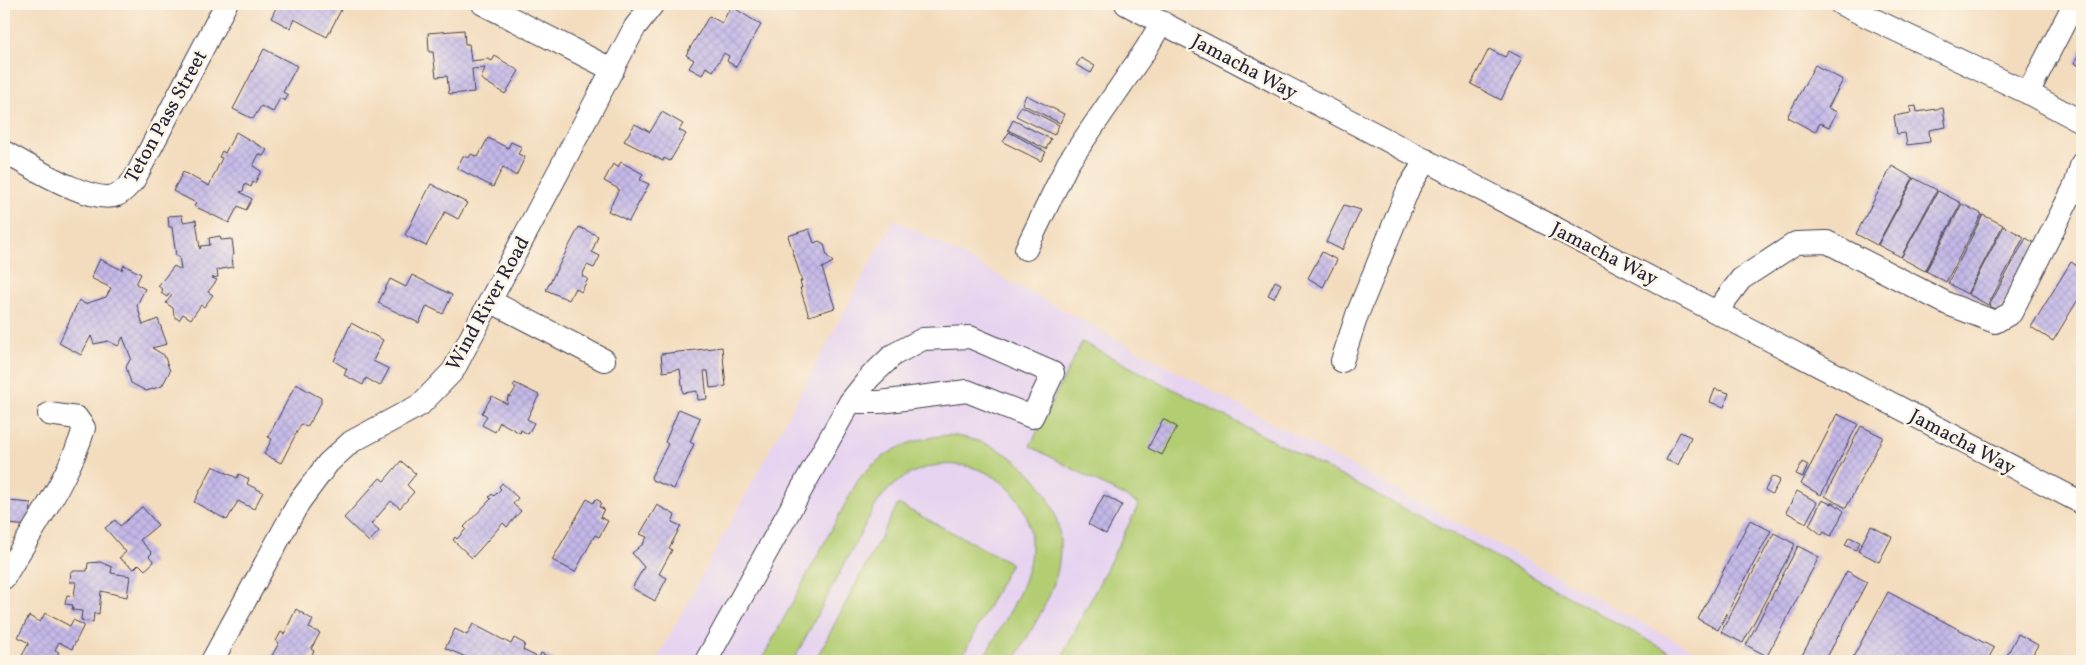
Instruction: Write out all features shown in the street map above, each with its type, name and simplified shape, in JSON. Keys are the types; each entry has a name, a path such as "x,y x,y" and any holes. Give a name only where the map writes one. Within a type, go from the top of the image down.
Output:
{"street":[{"name":"Teton Pass Street","path":"4,152 86,194 106,198 117,195 134,180 226,4"},
{"path":"483,4 613,70"},
{"name":"Wind River Road","path":"212,661 299,502 328,463 351,442 420,405 453,371 635,27 653,4"},
{"name":"Jamacha Way","path":"1126,4 2082,503"},
{"path":"1841,4 2028,93 2082,122"},
{"path":"2028,93 2074,4"},
{"path":"1026,250 1068,163 1146,49 1162,22"},
{"path":"1342,361 1357,315 1409,187 1426,160"},
{"path":"1717,311 1741,280 1796,243 1827,242 1948,304 1995,322 2011,313 2075,186 2082,163"},
{"path":"490,301 604,360"},
{"path":"706,661 850,402 870,377 893,355 923,339 970,337 1053,373 1032,417 967,392 926,395 880,402 850,402"},
{"path":"4,578 71,459 84,428 77,418 49,414"}],"shaded area":[{"path":"894,219 1713,661 656,661"}],"green space":[{"path":"1082,342 1469,542 1686,661 1060,661 1139,504 1030,446"},
{"path":"949,435 976,441 1001,451 1022,465 1039,484 1052,505 1059,529 1060,555 1054,583 1041,613 1014,661 982,661 1012,607 1025,578 1031,550 1028,520 1015,496 996,478 972,468 946,465 919,470 895,484 874,508 793,661 761,661 858,480 877,461 899,448 922,439"},
{"path":"898,504 1011,563 960,661 815,661"}],"building":[{"path":"278,4 344,4 327,37 294,19 290,28 271,18"},
{"path":"731,6 761,25 736,67 727,61 729,56 724,53 713,71 706,67 702,75 689,68 694,60 686,55 709,16 722,23"},
{"path":"464,30 465,44 469,44 471,61 488,59 492,61 495,56 519,71 505,94 481,79 485,68 472,69 474,92 449,94 447,76 436,77 433,52 429,52 428,33"},
{"path":"2082,47 2082,67 2074,63"},
{"path":"264,49 297,66 283,92 288,95 285,101 280,98 273,112 261,106 253,119 233,109"},
{"path":"1489,49 1505,57 1509,51 1522,58 1501,100 1471,84"},
{"path":"1081,58 1095,66 1091,73 1076,65"},
{"path":"1815,65 1843,80 1828,108 1837,112 1829,127 1820,123 1815,132 1787,117"},
{"path":"1026,95 1064,114 1060,123 1022,104"},
{"path":"1021,106 1059,125 1054,135 1016,116"},
{"path":"1916,106 1917,112 1943,108 1946,127 1929,130 1930,142 1907,145 1905,133 1897,134 1894,116 1911,113 1910,107"},
{"path":"662,112 683,124 679,130 686,134 670,161 664,158 663,161 624,141 635,124 650,132"},
{"path":"1013,120 1051,139 1046,149 1008,130"},
{"path":"236,132 267,150 263,156 259,154 253,166 261,171 255,183 253,182 251,187 245,184 243,191 240,192 252,199 246,210 238,206 229,223 194,206 196,203 173,191 183,172 209,186 222,158 219,157 222,151 225,153"},
{"path":"1009,132 1046,152 1041,161 1003,142"},
{"path":"488,138 508,148 511,142 522,147 518,154 525,157 516,176 503,167 493,187 457,168 463,156 469,158 471,154 478,157"},
{"path":"621,162 643,174 640,180 649,184 629,221 608,211 619,189 604,181 613,164 618,167"},
{"path":"1892,166 1913,178 1877,245 1856,234"},
{"path":"1914,178 1937,190 1901,257 1878,245"},
{"path":"431,184 467,203 458,219 445,212 426,246 405,235"},
{"path":"1938,191 1961,203 1925,271 1901,258"},
{"path":"1962,204 1982,214 1946,282 1926,271"},
{"path":"1344,205 1361,210 1342,250 1326,242"},
{"path":"182,215 183,222 196,220 200,249 201,246 210,245 209,238 220,236 221,240 232,239 234,255 232,255 233,267 217,270 218,277 212,278 217,280 208,292 213,295 204,307 201,305 191,319 183,314 179,320 174,316 173,308 166,303 172,295 170,293 167,297 161,293 163,290 158,286 174,266 181,270 179,256 176,256 172,227 169,227 168,216"},
{"path":"1983,215 2003,225 1967,294 1948,283"},
{"path":"2004,226 2024,237 1988,305 1968,294"},
{"path":"579,227 598,236 592,252 600,256 594,268 587,265 582,276 588,279 581,292 575,288 569,300 546,290"},
{"path":"809,229 814,243 819,241 824,244 827,256 833,262 822,268 835,308 809,316 800,288 802,288 800,281 802,281 788,236"},
{"path":"2026,238 2036,244 1999,311 1989,306"},
{"path":"1322,252 1337,260 1323,287 1308,278"},
{"path":"100,259 122,270 124,265 141,274 136,284 145,289 137,305 143,325 158,319 167,344 152,348 164,355 170,371 162,386 146,391 131,383 126,367 131,358 123,337 118,346 108,341 94,344 91,336 81,355 59,343 79,300 85,304 106,297 111,288 91,278"},
{"path":"2071,262 2082,269 2082,293 2053,341 2031,327"},
{"path":"412,275 452,295 443,314 427,306 419,323 378,303 390,279 406,287"},
{"path":"1275,281 1281,284 1274,298 1268,295"},
{"path":"351,323 383,340 373,361 389,369 380,386 366,378 363,385 344,375 347,369 334,361"},
{"path":"722,347 726,386 710,388 708,371 704,371 707,399 698,400 697,391 683,393 680,369 663,372 661,354"},
{"path":"515,383 539,395 527,419 534,423 528,434 521,430 520,433 500,422 495,432 482,425 487,416 482,413 492,396 507,404 508,396 510,397 516,388 513,386"},
{"path":"296,384 321,398 321,403 307,427 301,424 281,463 264,454 272,439 268,437"},
{"path":"1715,389 1729,393 1724,407 1710,402"},
{"path":"679,409 700,418 690,442 694,444 674,489 652,480 651,477 668,444 665,442"},
{"path":"1837,414 1858,424 1821,495 1801,484"},
{"path":"1163,419 1177,427 1162,455 1148,448"},
{"path":"1861,426 1883,437 1846,508 1825,496"},
{"path":"1680,432 1691,437 1678,465 1666,460"},
{"path":"401,461 416,474 407,485 414,492 400,508 391,501 371,524 379,531 369,542 344,518 380,478 384,481"},
{"path":"1802,462 1808,465 1803,477 1796,474"},
{"path":"213,466 237,478 239,474 249,479 247,484 263,492 254,509 238,501 227,520 194,502"},
{"path":"1772,476 1780,480 1772,494 1765,490"},
{"path":"502,483 518,498 513,504 521,511 507,527 503,523 472,558 453,540 455,537 457,539 466,529 464,527 491,499 489,497 492,494 494,496 501,489 499,487"},
{"path":"1797,491 1817,502 1806,523 1786,512"},
{"path":"1104,495 1122,505 1106,534 1088,524"},
{"path":"587,499 593,503 596,499 601,502 599,507 604,509 600,517 608,521 599,537 595,535 575,572 552,560"},
{"path":"1822,500 1831,504 1832,502 1844,511 1831,536 1824,532 1822,535 1809,525"},
{"path":"9,501 31,503 30,526 7,524"},
{"path":"657,505 675,515 672,522 681,526 669,548 672,550 659,574 667,578 655,601 632,588 644,567 632,553 643,544 647,537 640,534"},
{"path":"142,507 158,525 140,540 152,553 149,556 154,562 145,570 139,564 134,569 119,558 126,552 105,528 115,520 120,526"},
{"path":"1750,520 1771,531 1718,630 1698,619"},
{"path":"1871,526 1892,537 1879,562 1858,551"},
{"path":"1774,533 1795,544 1743,643 1721,632"},
{"path":"1849,537 1860,542 1856,550 1845,545"},
{"path":"1798,546 1819,557 1767,656 1746,645"},
{"path":"100,562 112,567 111,573 130,576 127,597 101,591 99,614 94,613 93,622 81,620 82,611 72,610 73,605 65,604 67,595 74,596 76,582 70,582 71,571 87,571 88,563"},
{"path":"1847,571 1867,582 1825,661 1799,661"},
{"path":"1888,592 1994,648 1987,661 1851,661"},
{"path":"296,609 313,620 309,628 320,633 311,649 314,651 308,661 269,661 279,643 276,641 281,632 284,634"},
{"path":"45,613 70,626 73,620 84,625 72,649 59,642 55,650 59,652 54,661 50,659 49,661 19,661 29,643 18,637 29,616 40,622"},
{"path":"473,624 511,644 514,638 525,644 523,650 539,658 541,653 557,661 475,661 445,648 455,629 467,635"},
{"path":"2018,634 2038,645 2029,661 2004,661"}]}
